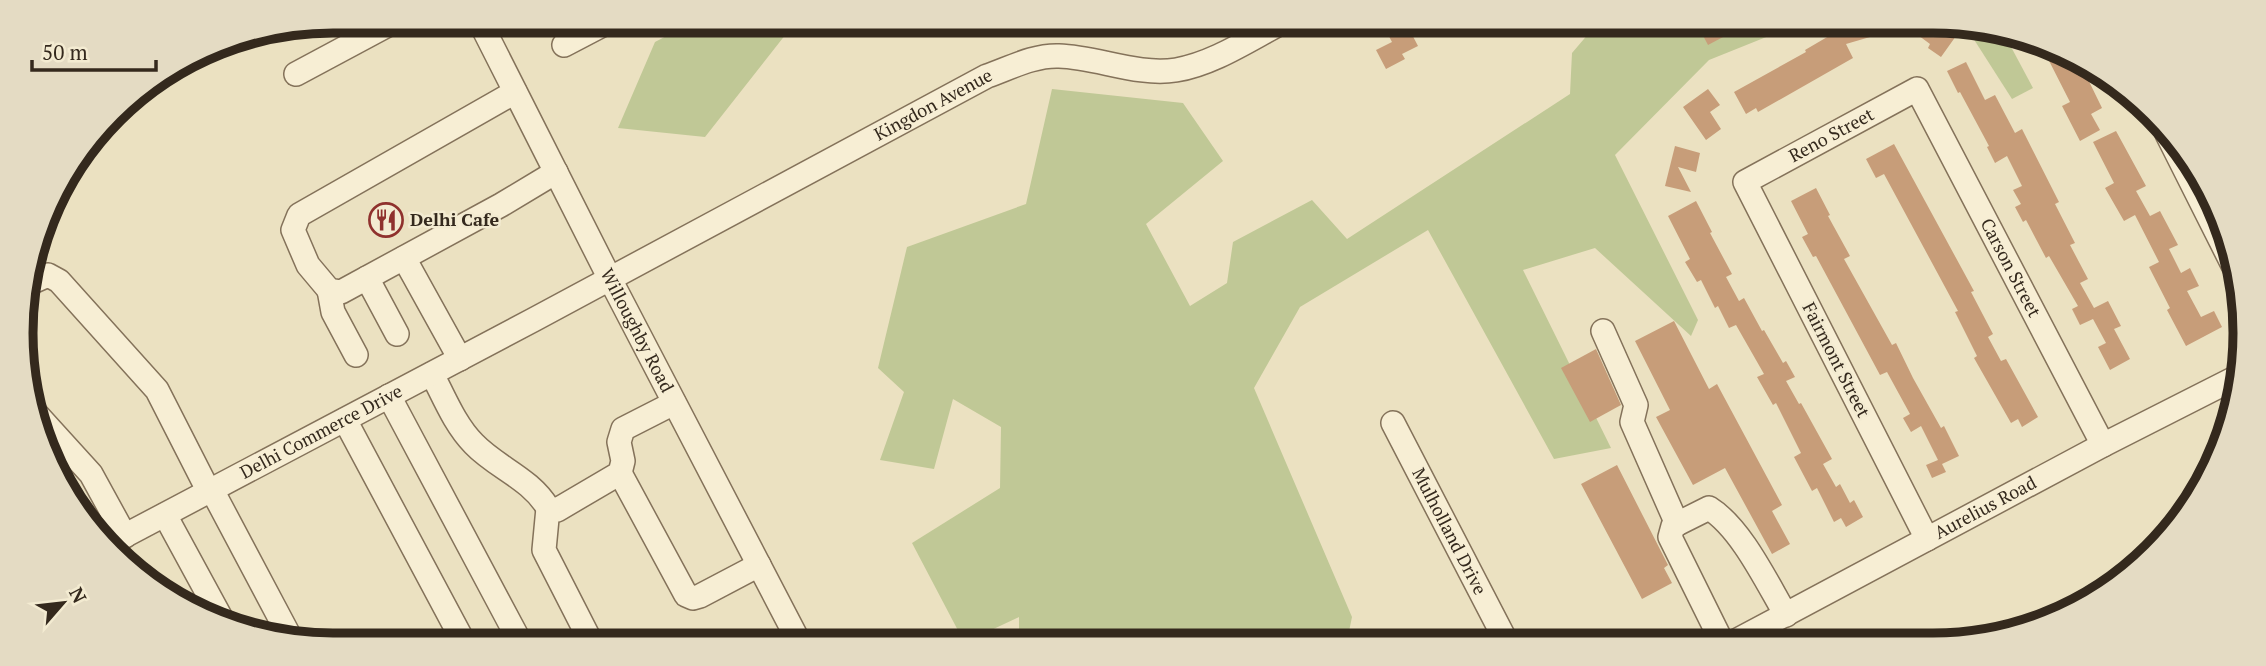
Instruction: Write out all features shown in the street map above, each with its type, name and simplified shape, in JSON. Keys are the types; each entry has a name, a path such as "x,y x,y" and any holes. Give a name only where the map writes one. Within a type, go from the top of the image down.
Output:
{"street":[{"path":"296,74 373,33"},
{"name":"Willoughby Road","path":"486,33 794,633"},
{"path":"564,45 587,33"},
{"name":"Kingdon Avenue","path":"535,319 987,76 1040,57 1061,56 1175,70 1203,63 1261,33"},
{"name":"Reno Street","path":"1745,181 1917,89"},
{"name":"Carson Street","path":"1917,89 2103,445"},
{"path":"356,355 332,312 329,290 308,265 293,230 299,215 515,92"},
{"path":"329,290 341,292 502,205 556,172"},
{"path":"2187,174 2212,223"},
{"name":"Fairmont Street","path":"1745,181 1927,539"},
{"path":"404,258 460,359"},
{"path":"38,279 48,275 60,281 157,390 285,629"},
{"path":"367,278 397,334"},
{"name":"Delhi Commerce Drive","path":"117,540 535,319"},
{"path":"1603,331 1636,405 1632,422 1677,524"},
{"path":"432,374 459,426 474,445 540,495 548,508 544,550 586,633"},
{"name":"Aurelius Road","path":"1751,633 2103,445 2229,381"},
{"path":"389,396 515,633"},
{"path":"674,403 623,429 619,442 623,461 620,473 686,596 700,596 759,565"},
{"path":"345,420 459,633"},
{"name":"Mulholland Drive","path":"1394,423 1501,633"},
{"path":"48,427 91,474 117,540"},
{"path":"548,508 557,510 620,473"},
{"path":"1718,633 1670,537 1672,526 1709,508 1718,513 1748,551 1786,615"},
{"path":"165,515 216,609"}],"green space":[{"path":"672,33 788,33 705,137 618,128 655,42"},
{"path":"1589,33 1776,33 1709,60 1615,155 1698,320 1691,336 1595,248 1523,270 1611,448 1554,459 1428,230 1300,307 1254,388 1352,617 1349,633 1019,633 1019,617 985,633 959,633 912,543 1000,488 1001,427 953,399 934,469 880,460 904,392 878,368 907,247 1026,204 1052,89 1183,103 1223,161 1146,224 1190,306 1227,283 1233,242 1312,200 1347,239 1570,94 1572,53"},
{"path":"1972,36 2009,43 2033,88 2012,99"}],"building":[{"path":"1387,33 1411,33 1418,46 1402,54 1405,59 1386,69 1376,50 1392,42"},
{"path":"1702,33 1723,33 1725,36 1708,45"},
{"path":"1834,33 1884,33 1846,44 1853,58 1758,112 1756,108 1746,114 1734,92 1806,52 1805,50"},
{"path":"1915,33 1956,36 1941,57 1928,48 1930,44"},
{"path":"2046,55 2086,75 2102,108 2091,114 2100,130 2080,141 2062,106 2070,102"},
{"path":"1966,62 1985,100 1995,95 2015,133 2022,129 2059,202 2055,204 2075,243 2070,245 2088,279 2080,283 2094,308 2108,301 2121,326 2114,329 2130,359 2110,370 2098,347 2106,343 2093,319 2080,325 2072,309 2078,306 2049,256 2046,258 2026,220 2023,222 2015,207 2021,204 2013,190 2022,186 2007,156 1995,163 1987,147 1989,146 1947,71"},
{"path":"1708,89 1720,105 1710,112 1721,129 1706,140 1683,107"},
{"path":"2116,131 2146,186 2136,191 2150,216 2160,211 2178,245 2169,249 2181,273 2190,268 2199,286 2187,291 2201,317 2214,311 2222,327 2186,346 2149,267 2159,262 2135,215 2124,221 2105,188 2114,183 2093,142"},
{"path":"1894,144 1974,291 1971,292 1993,334 1988,337 2001,361 2006,359 2038,417 2022,427 2018,419 2011,423 1974,358 1977,356 1955,312 1958,311 1884,174 1876,178 1866,159"},
{"path":"1675,146 1700,153 1696,172 1678,167 1691,192 1665,186"},
{"path":"1816,188 1850,256 1844,259 1892,345 1896,343 1913,378 1941,428 1944,426 1959,456 1942,464 1946,472 1932,478 1926,465 1938,460 1921,426 1911,432 1903,418 1910,414 1887,372 1880,375 1816,256 1813,257 1802,237 1808,234 1791,201"},
{"path":"1696,201 1732,274 1726,277 1739,301 1744,298 1762,331 1764,330 1783,363 1786,361 1795,377 1786,381 1832,459 1823,464 1836,487 1840,484 1850,503 1854,500 1863,517 1846,527 1841,518 1834,522 1817,488 1812,491 1794,457 1801,453 1776,403 1773,405 1757,377 1764,374 1736,325 1729,328 1701,280 1697,282 1685,262 1690,259 1668,216"},
{"path":"1674,321 1709,389 1717,384 1782,505 1772,511 1790,544 1772,554 1725,468 1693,485 1656,417 1670,410 1635,341"},
{"path":"1596,349 1621,405 1590,422 1561,368"},
{"path":"1617,465 1668,565 1664,568 1672,583 1642,599 1581,484"}],"place":[{"name":"Delhi Cafe","path":"386,220"}]}
